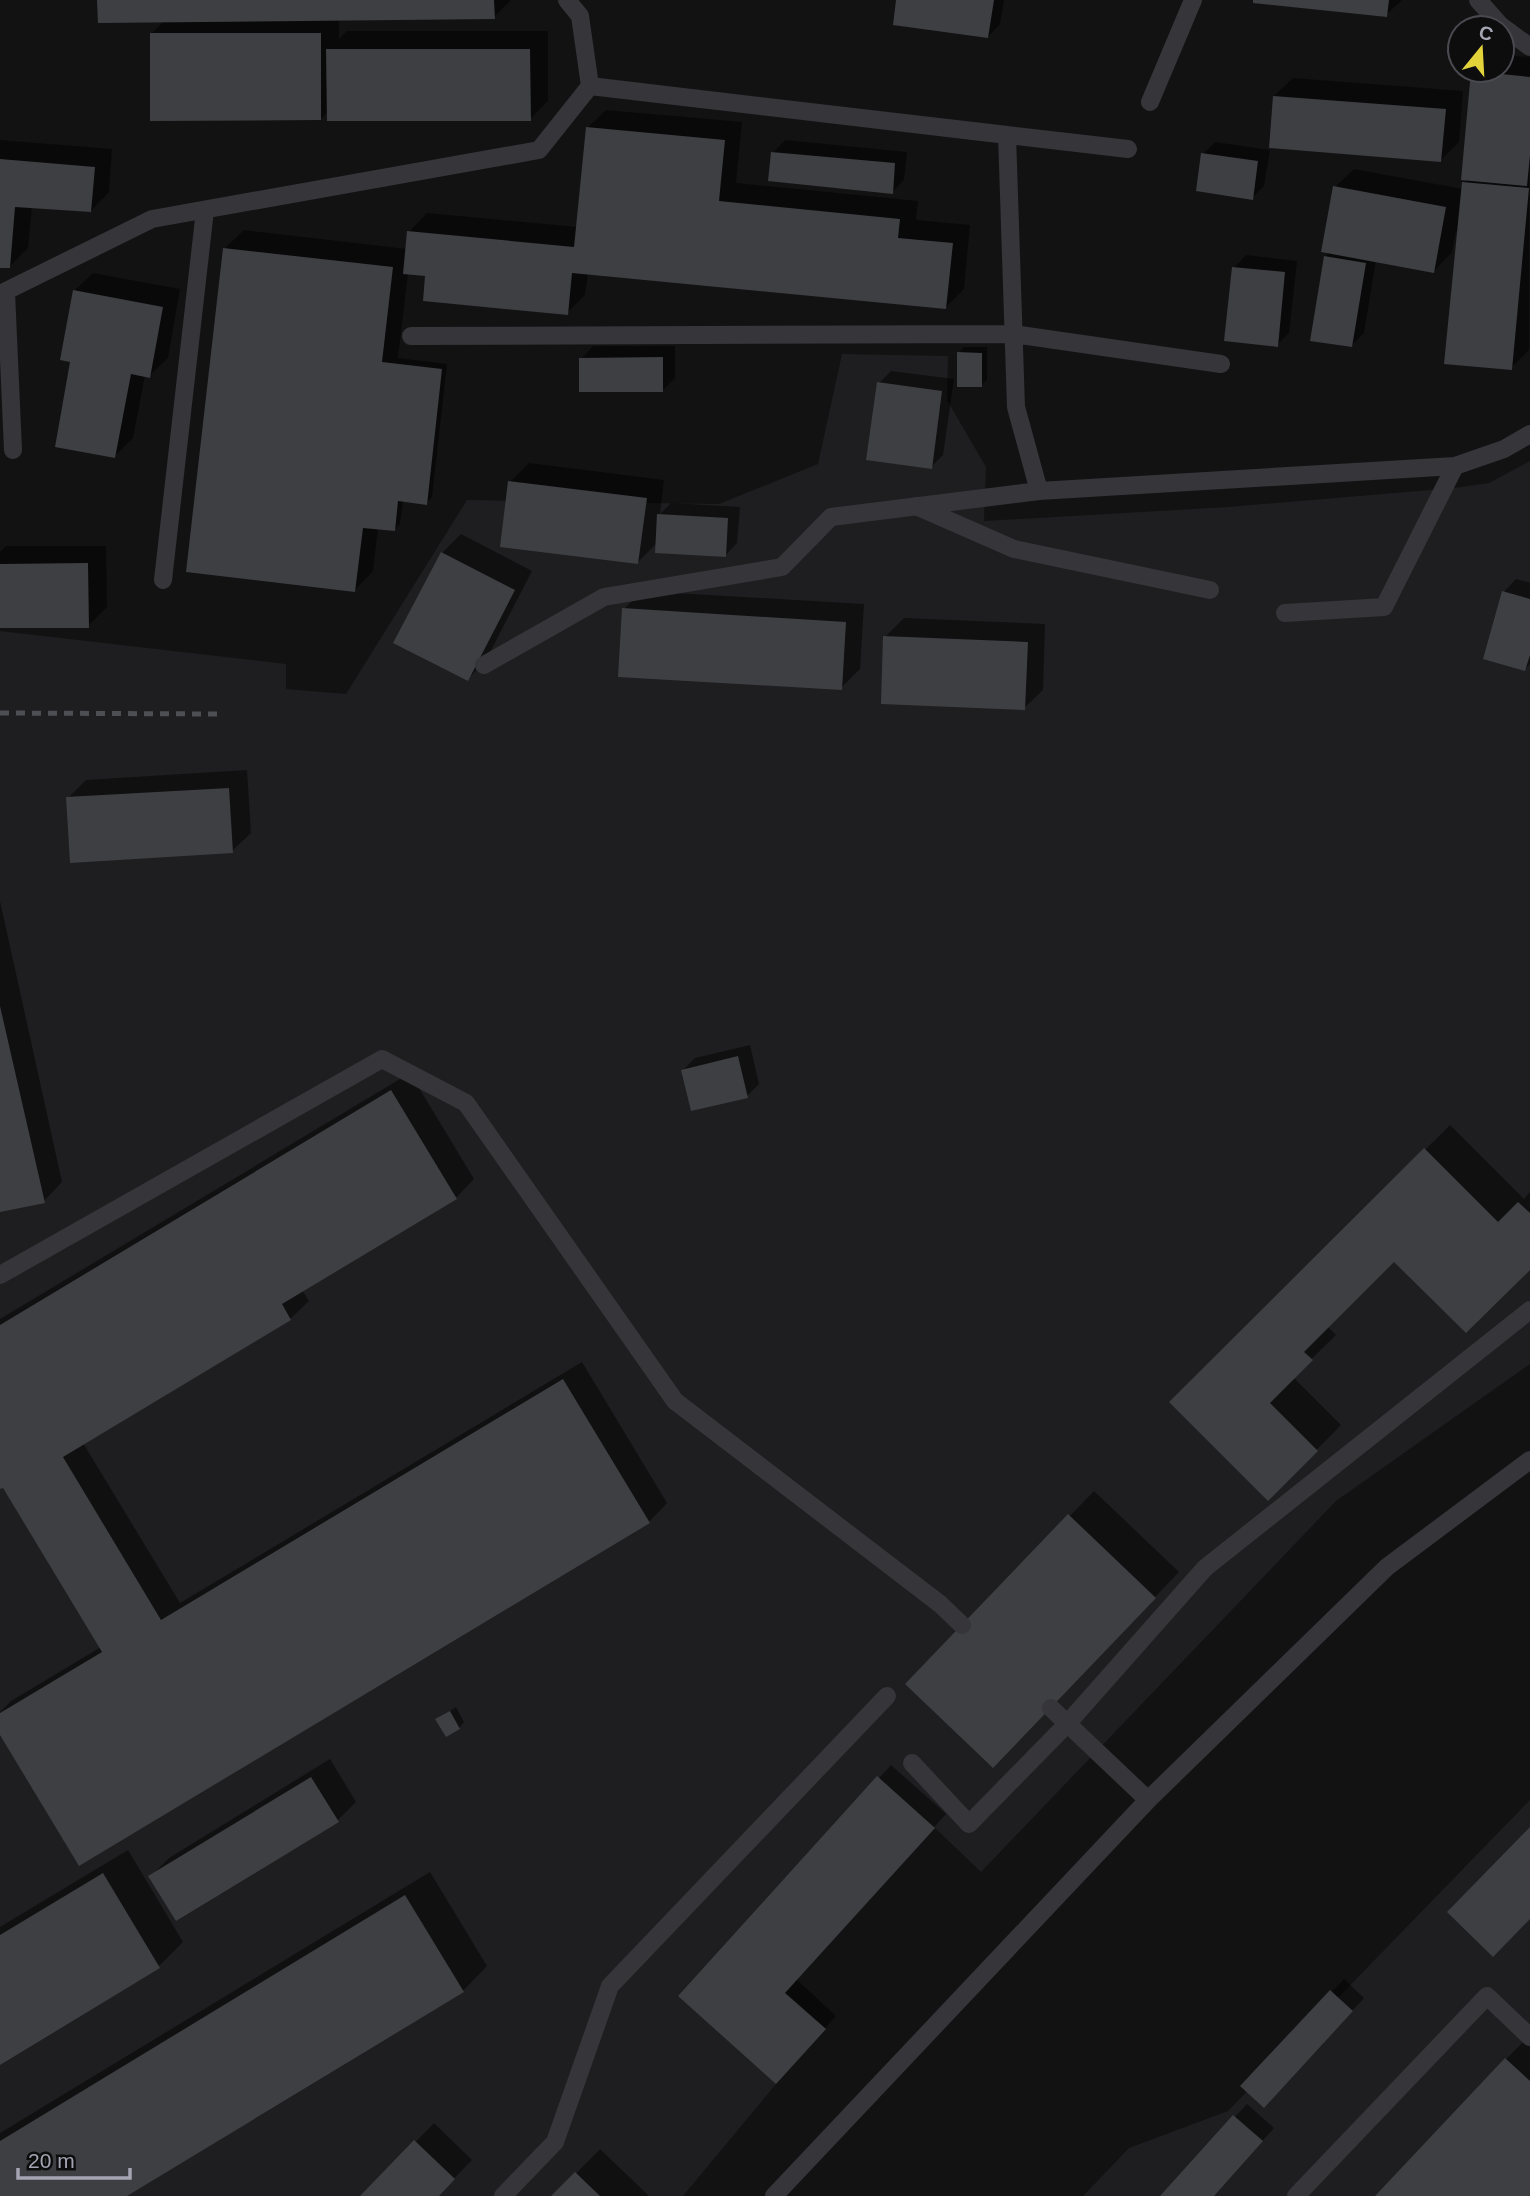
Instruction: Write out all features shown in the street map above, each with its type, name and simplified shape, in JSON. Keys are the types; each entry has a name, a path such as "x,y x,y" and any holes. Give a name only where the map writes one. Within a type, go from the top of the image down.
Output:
{"lane":[{"path":"13,450 3,293 152,219 539,150 590,86 580,16 567,0"},
{"path":"1150,102 1193,0"},
{"path":"1478,0 1500,25 1530,47"},
{"path":"590,86 1128,149"},
{"path":"1007,135 1016,407 1039,491"},
{"path":"163,580 205,209"},
{"path":"411,336 1014,334 1221,364"},
{"path":"484,665 604,597 782,567 831,516 1039,491 1455,466 1504,449 1530,434"},
{"path":"1285,613 1384,607 1455,466"},
{"path":"916,506 1014,549 1210,590"},
{"path":"0,1275 382,1059 466,1103 675,1401 940,1604 962,1625"},
{"path":"912,1763 969,1824 1067,1724 1205,1568 1530,1310"},
{"path":"774,2196 1148,1800 1387,1567 1530,1460"},
{"path":"503,2196 555,2142 610,1986 887,1696"},
{"path":"1051,1708 1148,1800"},
{"path":"1296,2196 1487,1996 1530,2037"}],"shaded area":[{"path":"842,354 948,356 947,400 986,467 984,521 1228,507 1454,488 1489,483 1530,461 1530,1364 1336,1501 981,1872 935,1828 785,1992 826,2029 776,2084 683,2196 0,2196 0,631 286,664 286,689 346,694 467,500 719,504 818,464"},
{"path":"1530,1800 1530,2196 1083,2196 1129,2148 1228,2111"}],"building":[{"path":"97,0 494,0 495,19 98,23"},
{"path":"896,0 994,0 988,38 893,25"},
{"path":"1253,0 1389,0 1387,17 1253,3"},
{"path":"150,33 321,33 321,120 150,121"},
{"path":"326,49 530,49 531,121 327,121"},
{"path":"1516,76 1530,77 1530,155 1527,186 1461,180 1470,84 1516,84"},
{"path":"1273,96 1446,109 1441,162 1269,148"},
{"path":"586,127 725,140 719,201 900,219 898,238 953,243 946,309 572,273 568,315 423,301 425,276 403,274 407,231 574,247"},
{"path":"771,152 895,163 893,194 768,181"},
{"path":"1201,153 1258,161 1253,200 1196,191"},
{"path":"0,159 95,167 91,212 15,207 10,268 0,268"},
{"path":"1462,182 1529,188 1512,370 1444,364"},
{"path":"1333,186 1446,207 1434,273 1321,252"},
{"path":"223,248 393,267 382,362 442,369 427,505 398,501 395,531 363,528 355,592 186,572"},
{"path":"1324,256 1366,263 1352,347 1310,341"},
{"path":"1232,267 1285,272 1278,347 1224,341"},
{"path":"73,290 163,307 150,378 131,374 115,458 55,447 70,362 60,360"},
{"path":"957,352 982,353 982,387 957,387"},
{"path":"663,357 663,392 579,392 579,358"},
{"path":"877,382 942,391 932,469 866,460"},
{"path":"508,481 647,498 638,564 500,547"},
{"path":"657,514 728,518 726,557 655,553"},
{"path":"441,552 515,590 468,681 393,643"},
{"path":"88,563 89,628 0,628 0,564"},
{"path":"1502,591 1530,599 1530,655 1525,671 1483,659"},
{"path":"622,608 846,622 842,690 618,677"},
{"path":"883,636 1028,642 1025,710 881,704"},
{"path":"229,788 233,853 70,863 66,797"},
{"path":"0,1006 45,1203 0,1212"},
{"path":"738,1056 748,1098 691,1111 681,1070"},
{"path":"391,1090 457,1199 282,1304 291,1320 63,1457 161,1620 563,1379 650,1523 79,1866 0,1735 0,1713 102,1652 3,1488 0,1489 0,1325"},
{"path":"1424,1148 1498,1222 1518,1202 1530,1213 1530,1270 1466,1333 1394,1262 1304,1352 1313,1360 1270,1403 1318,1451 1268,1501 1169,1402"},
{"path":"1068,1514 1156,1598 993,1768 905,1684"},
{"path":"450,1711 460,1729 446,1737 435,1719"},
{"path":"877,1776 935,1828 785,1993 826,2029 776,2084 678,1996"},
{"path":"311,1777 339,1822 176,1921 148,1876"},
{"path":"1530,1827 1530,1919 1493,1957 1447,1912"},
{"path":"103,1873 160,1968 0,2065 0,1935"},
{"path":"405,1895 464,1992 127,2196 0,2196 0,2141"},
{"path":"1330,1990 1353,2011 1264,2108 1240,2086"},
{"path":"1505,2058 1530,2081 1530,2196 1375,2196"},
{"path":"1233,2115 1263,2141 1214,2196 1160,2196"},
{"path":"414,2140 455,2179 439,2196 360,2196"},
{"path":"575,2172 600,2196 551,2196"}],"railway":[{"path":"0,713 219,714"}]}
